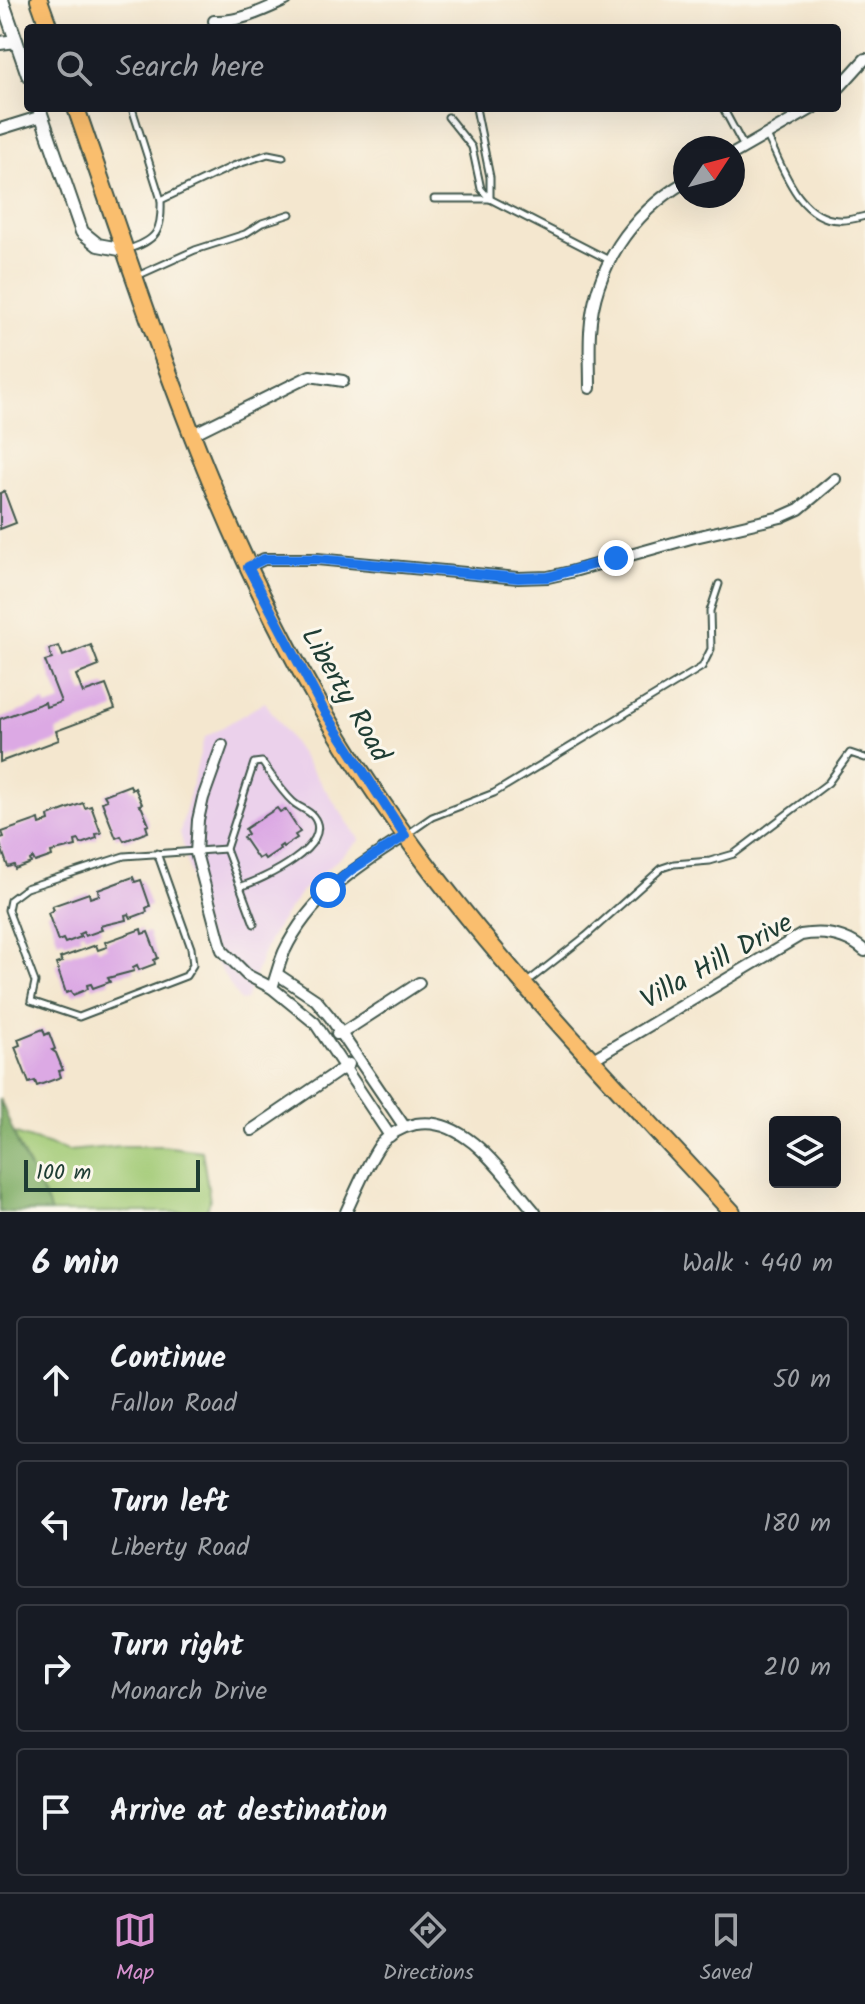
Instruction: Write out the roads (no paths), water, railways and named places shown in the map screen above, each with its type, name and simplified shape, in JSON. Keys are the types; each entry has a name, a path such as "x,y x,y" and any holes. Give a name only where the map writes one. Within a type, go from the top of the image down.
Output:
{"main road":[{"path":"39,0 48,24"},
{"name":"Liberty Road","path":"77,112 191,435 248,567 328,719 405,836 458,905 525,984 732,1212"}],"street":[{"path":"2,0 24,64"},
{"path":"214,21 244,18 286,0"},
{"path":"0,43 16,41"},
{"path":"841,86 865,59"},
{"path":"0,129 41,112 82,232 98,245 125,250"},
{"path":"745,148 806,112"},
{"path":"590,388 590,330 595,299 609,260 648,208 673,190"},
{"path":"191,435 310,376 343,381"},
{"path":"248,567 264,559 317,559 518,578 548,577 781,517 799,509 835,479"},
{"path":"222,745 203,798 196,853 222,950 247,975 297,1006 323,1034 390,1136"},
{"path":"272,988 284,954 302,920 328,890 351,870 405,836"},
{"name":"Villa Hill Drive","path":"593,1059 801,935 831,934 848,939 865,951"},
{"path":"277,974 316,1000 342,1033 404,1126"},
{"path":"323,1034 342,1033 419,983"},
{"path":"252,1130 358,1059"},
{"path":"346,1212 380,1145 404,1126 424,1123 442,1124 458,1130 473,1142 535,1212"}],"lane":[{"path":"125,250 145,244 162,219 161,200 133,112"},
{"path":"477,112 490,177 490,199"},
{"path":"725,112 738,136"},
{"path":"448,117 472,147 481,189 490,199 609,260"},
{"path":"767,136 796,193 808,207 823,218 842,221 865,216"},
{"path":"161,200 233,166 268,154 283,157"},
{"path":"434,199 490,199"},
{"path":"135,277 195,250 245,234 262,223 290,214"},
{"path":"405,836 432,817 494,793 702,667 711,649 710,611 719,584"},
{"path":"525,984 586,936 637,887 662,868 734,854 828,783 850,753 865,758"},
{"path":"242,886 253,883 305,852 318,828 313,816 282,791 262,762 254,763 226,849 254,924"},
{"path":"157,853 191,948 193,965 186,976 79,1017 31,1001 35,982 8,910 10,900 26,888 124,856 157,853 196,853 226,849"}]}
